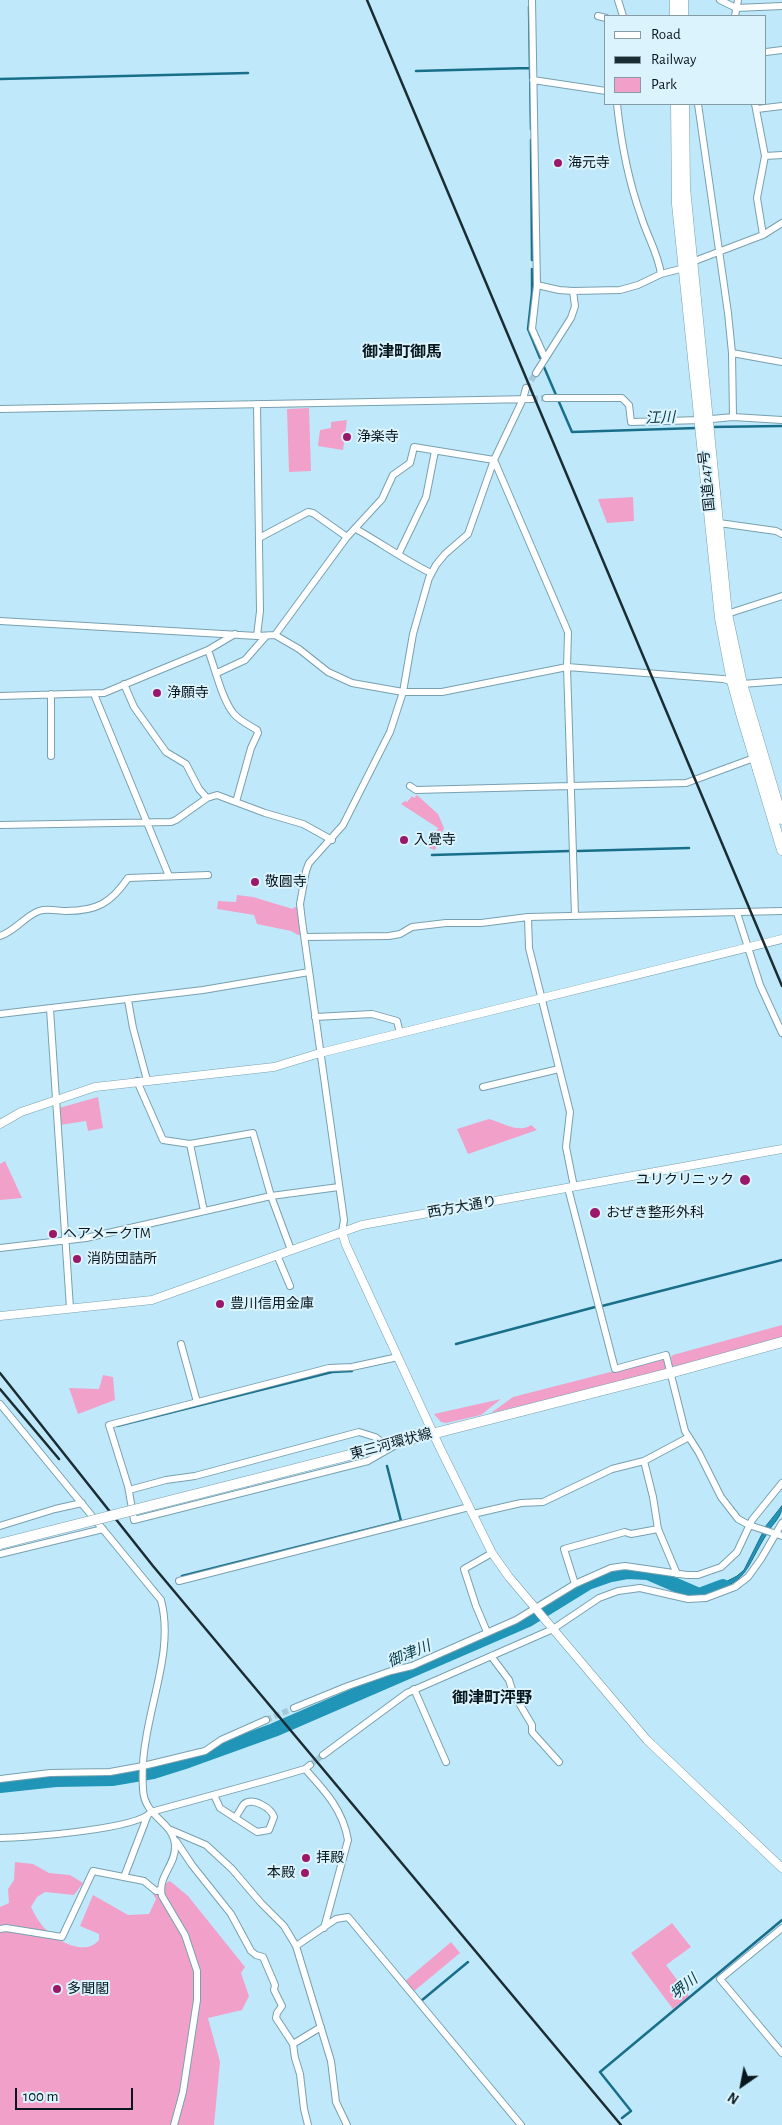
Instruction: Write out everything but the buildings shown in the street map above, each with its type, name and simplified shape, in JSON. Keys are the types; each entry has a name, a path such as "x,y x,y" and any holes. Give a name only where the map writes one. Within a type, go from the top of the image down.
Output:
{"main road":[{"path":"675,0 675,15"},
{"path":"683,0 683,15"},
{"name":"国道247号","path":"676,105 676,188 688,265 705,425 720,618 754,758 782,850"},
{"name":"国道247号","path":"684,105 688,265"},
{"name":"国道247号","path":"705,425 719,522 727,614 737,683 780,802 782,819"},
{"name":"東三河環状線","path":"0,1544 670,1373 782,1342"}],"street":[{"path":"532,0 537,285 532,329 544,358"},
{"path":"618,0 622,15"},
{"path":"720,0 736,8 782,6"},
{"path":"735,15 738,0"},
{"path":"598,16 604,18"},
{"path":"767,52 782,50"},
{"path":"533,80 604,91"},
{"path":"617,105 623,150 641,217 659,259 661,274"},
{"path":"698,105 732,353 733,417"},
{"path":"763,235 757,198 765,156 756,106 782,106"},
{"path":"765,156 782,155"},
{"path":"537,285 573,291 620,290 638,285 661,274 763,235 782,223"},
{"path":"536,373 571,318 575,306 573,291"},
{"path":"732,353 782,362"},
{"path":"526,388 523,399 494,460 468,534 445,554 432,573 414,634 403,692 390,732 344,825 309,863 306,871 300,904 345,1224 342,1232 346,1245 433,1432 492,1552 509,1577 647,1740 782,1868"},
{"path":"0,409 532,398"},
{"path":"546,398 622,398 629,405 631,422 705,425 733,417 782,420"},
{"path":"257,404 260,611 257,636"},
{"path":"275,635 347,537 382,499 393,475 410,463 414,447 494,460"},
{"path":"399,553 426,497 435,451"},
{"path":"494,460 568,632 567,667 575,916"},
{"path":"259,538 308,512 313,513 347,537"},
{"path":"719,522 776,531 782,534"},
{"path":"356,529 432,573"},
{"path":"727,614 782,596"},
{"path":"0,621 257,636 275,635 299,649 338,678 365,686 403,692 442,692 567,667 723,679 737,683 782,681"},
{"path":"0,696 104,693 208,650 235,634"},
{"path":"217,673 245,660 266,636"},
{"path":"208,650 232,713 241,721 257,730 258,733 251,748 236,802"},
{"path":"124,684 134,707 166,752 186,764 198,788 207,798"},
{"path":"51,694 51,756"},
{"path":"94,694 169,876"},
{"path":"410,786 416,790 686,783 754,758"},
{"path":"0,825 176,820 207,798 217,795 303,824 332,840"},
{"path":"0,936 10,932 40,911 69,911 98,907 116,895 128,878 208,875"},
{"path":"305,936 389,936 400,934 412,927 446,923 481,924 528,918 782,911"},
{"path":"738,913 760,985 782,1033"},
{"path":"528,918 529,948 570,1112 566,1147 571,1187 615,1369 666,1355 685,1431 699,1453 725,1503 738,1518 776,1534"},
{"path":"0,1124 21,1112 95,1087 147,1080 256,1071 400,1033 782,939"},
{"path":"0,1014 203,990 309,972"},
{"path":"128,1000 133,1028 147,1080"},
{"path":"50,1009 70,1308"},
{"path":"315,1017 372,1014 397,1021 400,1033"},
{"path":"484,1087 559,1069"},
{"path":"137,1081 162,1140 190,1144 253,1133 271,1196 291,1250"},
{"path":"190,1144 204,1211"},
{"name":"西方大通り","path":"0,1316 152,1300 362,1225 782,1149"},
{"path":"0,1248 65,1242 271,1196 339,1187"},
{"path":"277,1255 290,1286"},
{"path":"181,1344 196,1402"},
{"path":"398,1357 352,1367 330,1368 109,1425 129,1490 134,1520 368,1461 401,1441"},
{"path":"0,1404 52,1470 103,1528 161,1600 165,1614 162,1661 146,1738 143,1768 143,1790 149,1815 124,1877"},
{"path":"129,1490 166,1480 195,1476 359,1432 375,1437 386,1445"},
{"path":"180,1581 471,1510 521,1503 544,1502 612,1470 644,1462 689,1438"},
{"path":"644,1462 653,1497 658,1529 677,1574"},
{"path":"294,1708 348,1686 412,1666 516,1620 575,1584 605,1570 625,1566 677,1574 698,1575 721,1567 737,1552 751,1525 782,1483"},
{"path":"0,1526 55,1509 82,1503"},
{"path":"323,1755 414,1689 552,1629 599,1598 618,1591 640,1588 688,1599 706,1598 735,1586 748,1576 782,1523"},
{"path":"0,1554 103,1528"},
{"path":"575,1584 564,1549 625,1532 631,1534 658,1529"},
{"path":"487,1632 464,1569 492,1552"},
{"path":"491,1656 509,1680 513,1694 532,1725 532,1732 559,1762"},
{"path":"414,1689 446,1762"},
{"path":"0,1779 50,1773 110,1772 143,1768 205,1751 221,1740 266,1720"},
{"path":"0,1838 118,1827 149,1815 308,1767 339,1811 346,1826 348,1840 324,1928"},
{"path":"214,1795 220,1808 235,1818 257,1832 269,1830 274,1817 272,1812 259,1804 249,1802 243,1805 235,1818"},
{"path":"149,1815 170,1829 206,1845 284,1926 296,1946 331,2061 336,2102 347,2125"},
{"path":"170,1829 192,1865 242,1930 251,1951 263,1957 275,1985 274,1990 282,2006 276,2018 293,2044 294,2058 300,2074 308,2125"},
{"path":"174,1836 174,1856 162,1878 160,1890 185,1935 197,1971 197,2000 183,2092 174,2125"},
{"path":"0,1929 6,1928 62,1937 93,1871 144,1880 156,1891 160,1890"},
{"path":"296,1946 336,1919 348,1917 522,2125"},
{"path":"782,1928 720,1979 782,2053"},
{"path":"293,2044 321,2027"}],"green space":[{"path":"309,408 311,471 289,472 287,409"},
{"path":"347,420 343,450 318,446 320,430 331,428 331,422"},
{"path":"633,497 634,521 607,523 598,499"},
{"path":"417,795 438,814 444,828 435,850 429,848 438,828 401,804 405,801 407,802 412,796 414,798"},
{"path":"237,895 253,897 293,909 294,907 298,908 301,935 257,924 254,915 217,909 218,901 236,902"},
{"path":"98,1097 103,1128 88,1131 86,1121 60,1125 59,1108"},
{"path":"489,1119 516,1128 531,1125 537,1130 468,1154 457,1129"},
{"path":"5,1161 22,1198 0,1200 0,1164"},
{"path":"782,1325 782,1338 676,1367 672,1365 671,1357 673,1355"},
{"path":"661,1359 665,1360 666,1368 664,1371 491,1413 513,1397"},
{"path":"103,1375 113,1377 115,1400 78,1414 69,1388 99,1389"},
{"path":"501,1399 481,1415 446,1423 441,1422 434,1414"},
{"path":"15,1862 33,1864 49,1873 70,1875 83,1883 74,1895 45,1892 37,1897 31,1907 46,1930 60,1940 77,1947 86,1947 93,1945 99,1940 99,1934 80,1926 93,1895 128,1915 149,1914 156,1899 153,1894 156,1888 170,1881 188,1896 245,1967 241,1973 249,1996 242,2010 208,2018 220,2062 214,2125 0,2125 0,1907 9,1903 8,1889 14,1880"},
{"path":"672,1923 691,1947 666,1965 689,1996 673,2009 631,1953"},
{"path":"451,1942 460,1953 413,1992 404,1982"}],"water":[{"path":"782,1506 779,1517 744,1573 729,1585 700,1595 737,1576 744,1570 766,1526"}],"waterway":[{"path":"529,7 531,129"},
{"path":"416,71 529,68"},
{"path":"0,79 248,73"},
{"path":"531,140 532,260"},
{"path":"532,269 532,293 528,329 540,358"},
{"path":"544,367 556,395"},
{"name":"江川","path":"559,402 572,432 697,428"},
{"name":"江川","path":"710,427 782,426"},
{"path":"578,851 689,848"},
{"path":"432,855 570,851"},
{"path":"602,1306 782,1260"},
{"path":"456,1344 595,1307"},
{"path":"117,1426 332,1372 352,1371"},
{"path":"182,1576 401,1521 387,1466"},
{"name":"御津川","path":"0,1786 56,1780 112,1779 153,1772 188,1761 274,1730 528,1620 588,1583 611,1575 627,1572 648,1573 699,1595 723,1586"},
{"name":"堺川","path":"622,2118 631,2111 600,2072 782,1920"},
{"path":"421,2001 468,1962"}],"tunnel":[{"path":"526,388 536,373"},
{"path":"532,399 546,398"},
{"path":"266,1720 294,1708"},
{"path":"310,1765 323,1755"}],"railway":[{"path":"367,0 782,986"},
{"path":"0,1373 153,1566 621,2125"},
{"path":"0,1389 59,1459"}],"place":[{"name":"海元寺","path":"558,163"},
{"name":"浄楽寺","path":"347,437"},
{"name":"浄願寺","path":"157,693"},
{"name":"入覺寺","path":"404,840"},
{"name":"敬圓寺","path":"255,882"},
{"name":"ユリクリニック","path":"745,1180"},
{"name":"おぜき整形外科","path":"595,1213"},
{"name":"ヘアメークTM","path":"53,1234"},
{"name":"消防団詰所","path":"77,1259"},
{"name":"豊川信用金庫","path":"220,1304"},
{"name":"拝殿","path":"306,1858"},
{"name":"本殿","path":"305,1873"},
{"name":"多聞閣","path":"57,1989"}],"district":[{"name":"御津町御馬","path":"402,352"},
{"name":"御津町泙野","path":"492,1698"}]}
